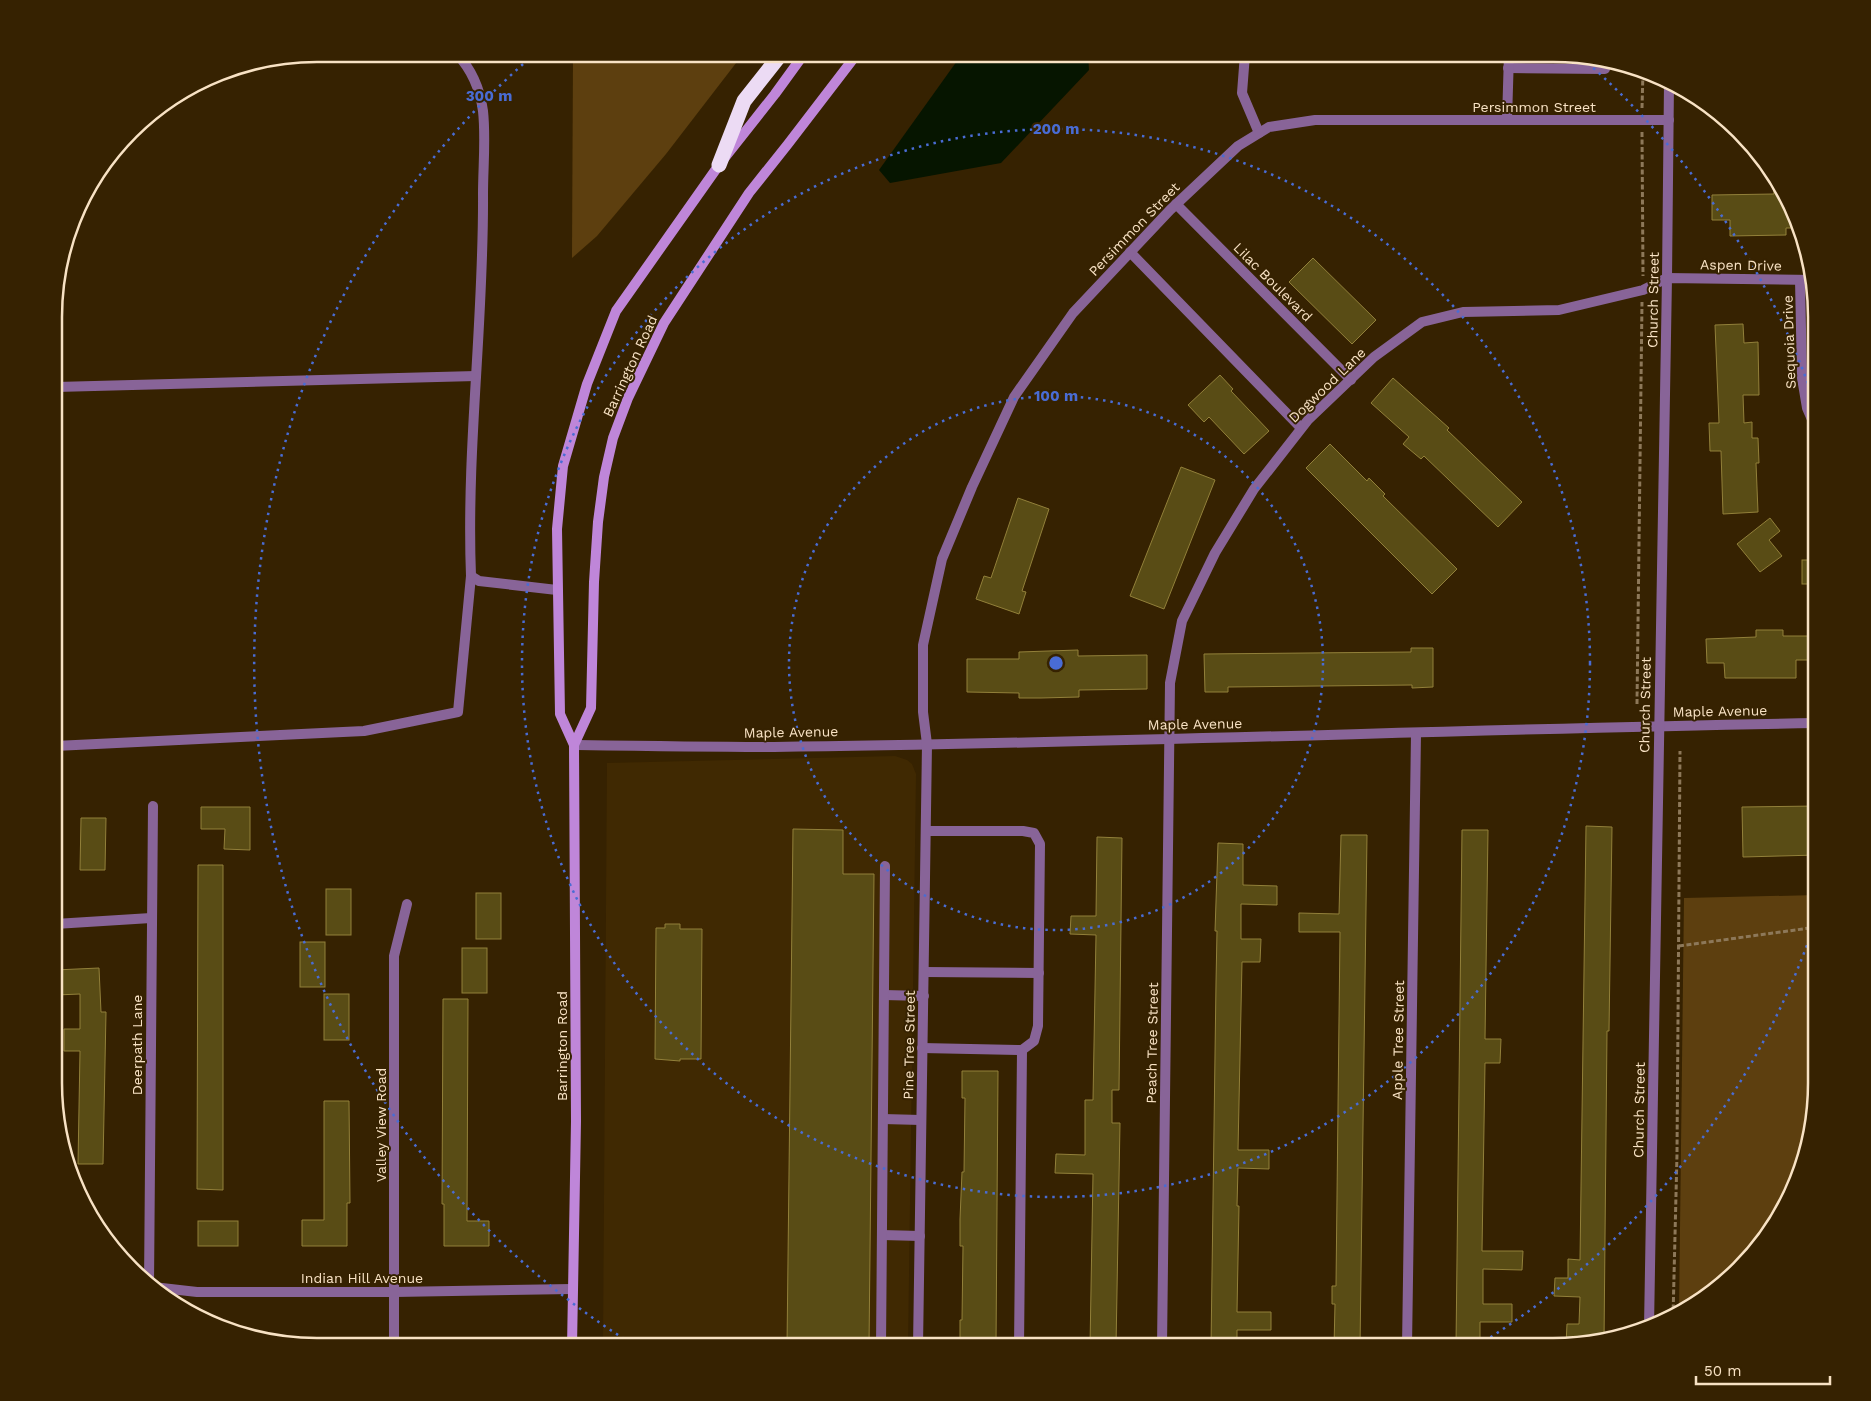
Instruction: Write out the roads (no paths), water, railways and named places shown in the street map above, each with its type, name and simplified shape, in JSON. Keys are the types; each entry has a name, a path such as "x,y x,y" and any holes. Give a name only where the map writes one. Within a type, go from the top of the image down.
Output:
{"highway":[{"path":"719,165 744,101 776,62"}],"main road":[{"name":"Barrington Road","path":"572,1338 576,1121 574,745 560,714 557,529 563,466 587,384 616,311 719,165 776,94 798,62"},
{"name":"Barrington Road","path":"574,745 591,708 594,582 598,522 604,477 613,438 628,398 664,323 749,193 851,62"}],"street":[{"path":"62,746 364,731 458,712 471,576 469,522 484,231 482,111 475,79 464,62"},
{"path":"1244,62 1242,93 1259,133"},
{"path":"1507,120 1508,62"},
{"path":"1508,68 1604,69 1604,67"},
{"name":"Church Street","path":"1649,1320 1669,90"},
{"name":"Persimmon Street","path":"927,744 923,712 923,645 942,559 972,487 1014,397 1073,313 1176,204 1238,146 1270,127 1315,120 1668,120"},
{"name":"Lilac Boulevard","path":"1176,204 1351,380"},
{"path":"1130,252 1301,428"},
{"name":"Aspen Drive","path":"1667,278 1806,280"},
{"name":"Dogwood Lane","path":"1169,739 1170,683 1182,621 1215,553 1254,489 1301,428 1374,358 1422,322 1463,312 1559,310 1643,290 1667,278"},
{"name":"Sequoia Drive","path":"1800,280 1802,378 1808,410"},
{"path":"62,387 476,376"},
{"path":"471,576 479,581 557,590"},
{"name":"Maple Avenue","path":"574,745 772,747 1808,724"},
{"name":"Apple Tree Street","path":"1407,1338 1416,734"},
{"name":"Peach Tree Street","path":"1162,1338 1169,739"},
{"name":"Pine Tree Street","path":"918,1338 927,744"},
{"name":"Deerpath Lane","path":"149,1275 153,806"},
{"path":"922,1048 1022,1050 1034,1041 1038,1026 1039,973 1040,844 1034,833 1023,831 926,831"},
{"path":"880,1338 885,866"},
{"name":"Valley View Road","path":"394,1338 394,956 407,904"},
{"path":"62,924 151,918"},
{"path":"925,972 1039,973"},
{"path":"884,995 924,996"},
{"path":"1020,1338 1022,1050"},
{"path":"883,1119 921,1120"},
{"path":"882,1235 920,1236"},
{"name":"Indian Hill Avenue","path":"167,1289 197,1292 395,1292 572,1289"}]}
